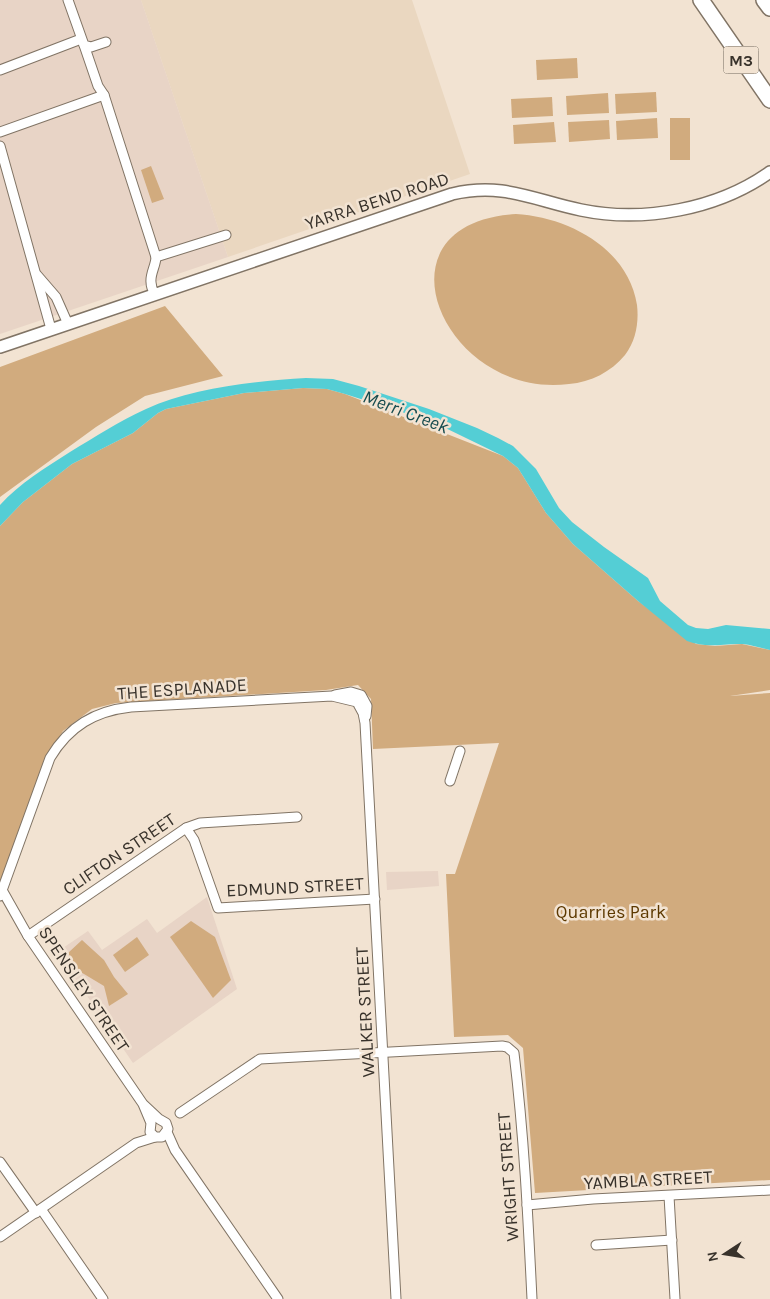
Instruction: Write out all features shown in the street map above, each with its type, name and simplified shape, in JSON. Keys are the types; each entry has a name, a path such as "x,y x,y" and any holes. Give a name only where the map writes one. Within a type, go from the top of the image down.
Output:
{"highway":[{"name":"M3","path":"701,0 770,100"},
{"path":"764,0 770,8"}],"street":[{"path":"68,0 98,86 104,95 156,257 156,267 151,283 155,294"},
{"path":"83,42 91,47 106,42"},
{"path":"0,70 83,42"},
{"path":"0,132 104,95"},
{"path":"0,146 51,330"},
{"name":"YARRA BEND ROAD","path":"0,347 443,196 465,191 477,189 500,190 582,211 640,215 673,211 705,203 738,190 767,174"},
{"path":"156,257 226,235"},
{"path":"35,273 56,297 68,324"},
{"name":"THE ESPLANADE","path":"1,893 50,758 69,733 88,719 106,711 131,707 332,696 352,692 359,698"},
{"name":"WALKER STREET","path":"359,698 367,706 365,723 396,1299"},
{"path":"450,781 460,752"},
{"name":"CLIFTON STREET","path":"28,936 186,828 200,823 297,817"},
{"name":"EDMUND STREET","path":"186,828 194,840 218,908 375,899"},
{"name":"SPENSLEY STREET","path":"1,893 28,936 143,1104 153,1123"},
{"name":"WRIGHT STREET","path":"383,1052 502,1046 507,1047 514,1053 527,1205 532,1299"},
{"path":"180,1113 260,1059 383,1052"},
{"path":"153,1123 150,1132 161,1135 175,1150 278,1299"},
{"path":"0,1237 136,1143 153,1123 166,1123 161,1135 136,1143"},
{"path":"0,1162 103,1299"},
{"name":"YAMBLA STREET","path":"527,1205 592,1199 770,1190"},
{"path":"670,1196 675,1299"},
{"path":"596,1245 672,1240"}],"shaded area":[{"path":"0,0 141,0 228,257 0,334"},
{"path":"141,0 412,0 470,174 228,257"},
{"path":"438,871 439,886 387,890 386,872"},
{"path":"207,897 237,989 133,1063 57,952 88,931 102,950 147,919 157,933"}],"green space":[{"path":"577,58 578,78 537,80 536,60"},
{"path":"656,92 657,112 616,114 615,94"},
{"path":"608,93 609,113 567,115 566,96"},
{"path":"552,97 553,116 512,118 511,99"},
{"path":"657,118 658,138 617,140 616,121"},
{"path":"670,118 690,118 690,160 670,160"},
{"path":"609,120 610,139 569,142 568,122"},
{"path":"554,122 556,142 514,144 513,125"},
{"path":"151,166 164,199 152,203 141,170"},
{"path":"516,214 556,221 575,229 593,239 622,267 631,285 637,305 637,325 629,350 619,361 600,375 585,381 569,384 525,382 487,365 458,340 440,308 434,276 444,247 470,225"},
{"path":"165,306 223,376 145,396 96,427 0,497 0,367"},
{"name":"Quarries Park","path":"303,388 327,389 345,394 503,456 518,468 546,513 573,544 638,601 696,644 715,646 742,644 770,650 770,690 730,696 770,693 770,1180 535,1193 523,1048 508,1035 454,1037 446,874 455,874 499,743 373,749 371,699 358,685 326,690 116,703 92,709 63,731 43,764 0,885 0,526 23,502 72,464 133,433 166,409 244,393"},
{"path":"191,921 215,937 231,980 213,998 170,937"},
{"path":"137,937 149,955 125,972 113,955"},
{"path":"82,940 104,960 114,977 128,994 109,1006 104,986 79,971 68,953"}],"water":[{"name":"Merri Creek","path":"306,378 333,379 359,386 429,409 477,428 513,446 536,469 559,508 572,522 648,578 660,601 688,625 708,629 726,625 770,629 770,650 743,644 702,645 687,641 573,544 546,513 518,468 503,456 433,422 327,389 303,388 244,393 166,409 133,433 72,464 23,502 0,526 0,505 33,476 107,429 146,409 183,396 224,387"}]}
